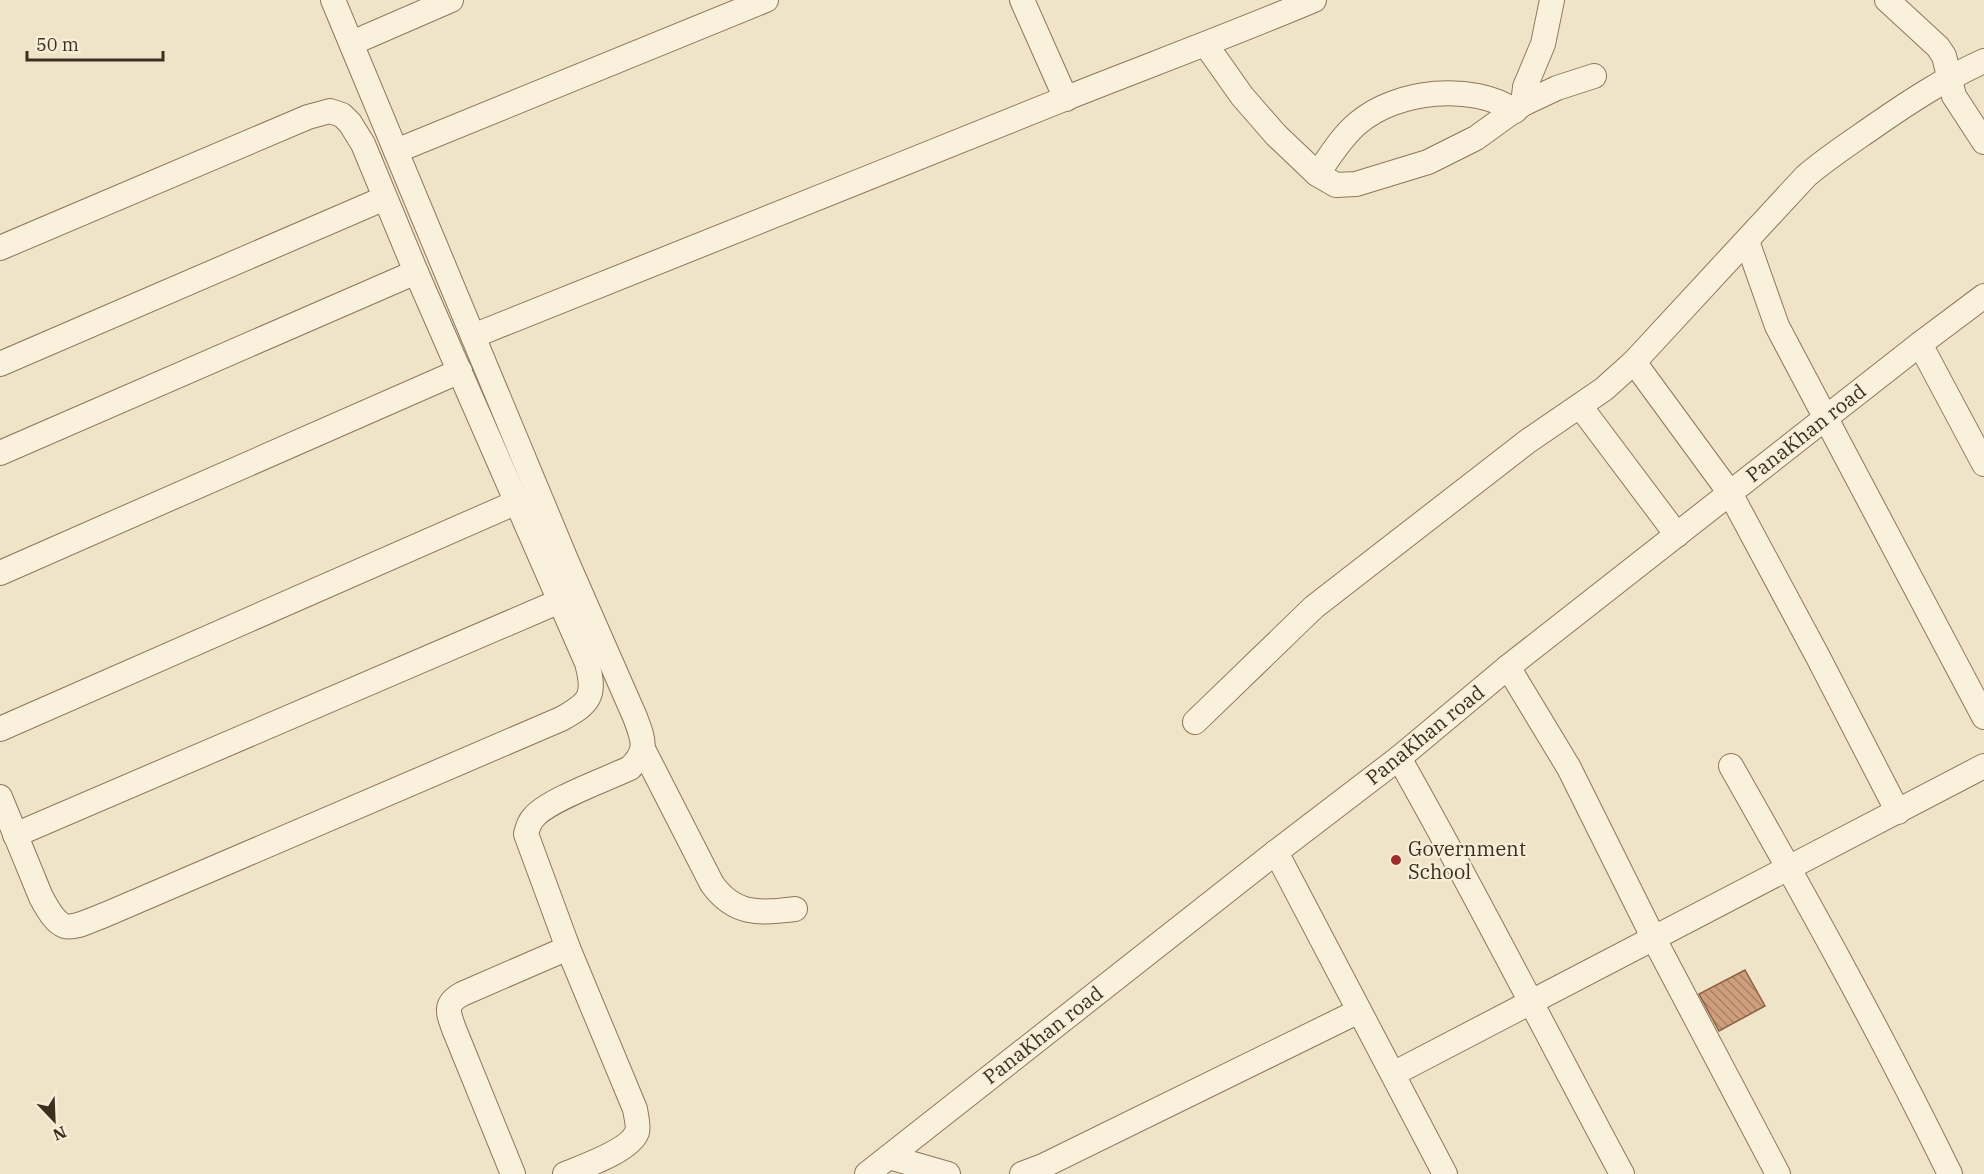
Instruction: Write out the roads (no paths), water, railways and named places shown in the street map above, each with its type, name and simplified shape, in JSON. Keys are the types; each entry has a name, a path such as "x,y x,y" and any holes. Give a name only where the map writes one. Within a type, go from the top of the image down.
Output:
{"street":[{"path":"333,0 567,562 635,717 642,736 644,751 712,884 721,896 746,910 760,912 795,909"},
{"path":"352,43 451,0"},
{"path":"396,151 766,0"},
{"path":"1022,0 1066,99"},
{"path":"473,336 1314,0"},
{"path":"1519,108 1543,44 1552,0"},
{"path":"1887,0 1938,47 1944,56 1954,96 1984,142"},
{"path":"1206,45 1242,96 1276,135 1317,174 1336,184 1348,186 1418,165 1455,150 1519,108 1557,88 1594,76"},
{"path":"1195,722 1314,607 1528,441 1604,389 1634,362 1806,176 1825,159 1949,77 1984,61"},
{"path":"1317,174 1345,135 1370,114 1395,102 1433,94 1475,95 1519,108"},
{"path":"0,248 308,117 330,111 342,115 363,144 416,272 587,663 591,678 589,700 580,709 561,719 107,914 71,927 60,925 41,897 0,797"},
{"path":"0,364 385,198"},
{"path":"1748,241 1776,326 1984,717"},
{"path":"0,453 416,272"},
{"name":"PanaKhan road","path":"867,1174 1399,758 1508,667 1984,296"},
{"path":"1920,344 1984,464"},
{"path":"1634,362 1730,493 1898,812"},
{"path":"0,573 460,371"},
{"path":"1580,406 1677,535"},
{"path":"0,729 517,502"},
{"path":"15,835 560,601"},
{"path":"1508,667 1569,768 1653,938 1778,1174"},
{"path":"565,1174 622,1148 632,1140 637,1132 635,1109 568,948 526,834 529,822 549,805 630,768 644,751"},
{"path":"1399,758 1459,864 1622,1174"},
{"path":"1731,766 1790,869 1950,1174"},
{"path":"1393,1074 1984,766"},
{"path":"1276,852 1393,1074 1439,1172"},
{"path":"513,1174 454,1029 449,1014 449,1005 453,999 462,994 568,948"},
{"path":"1022,1174 1043,1166 1359,1011"},
{"path":"889,1157 948,1174"}],"place":[{"name":"Government School","path":"1396,860"}]}
